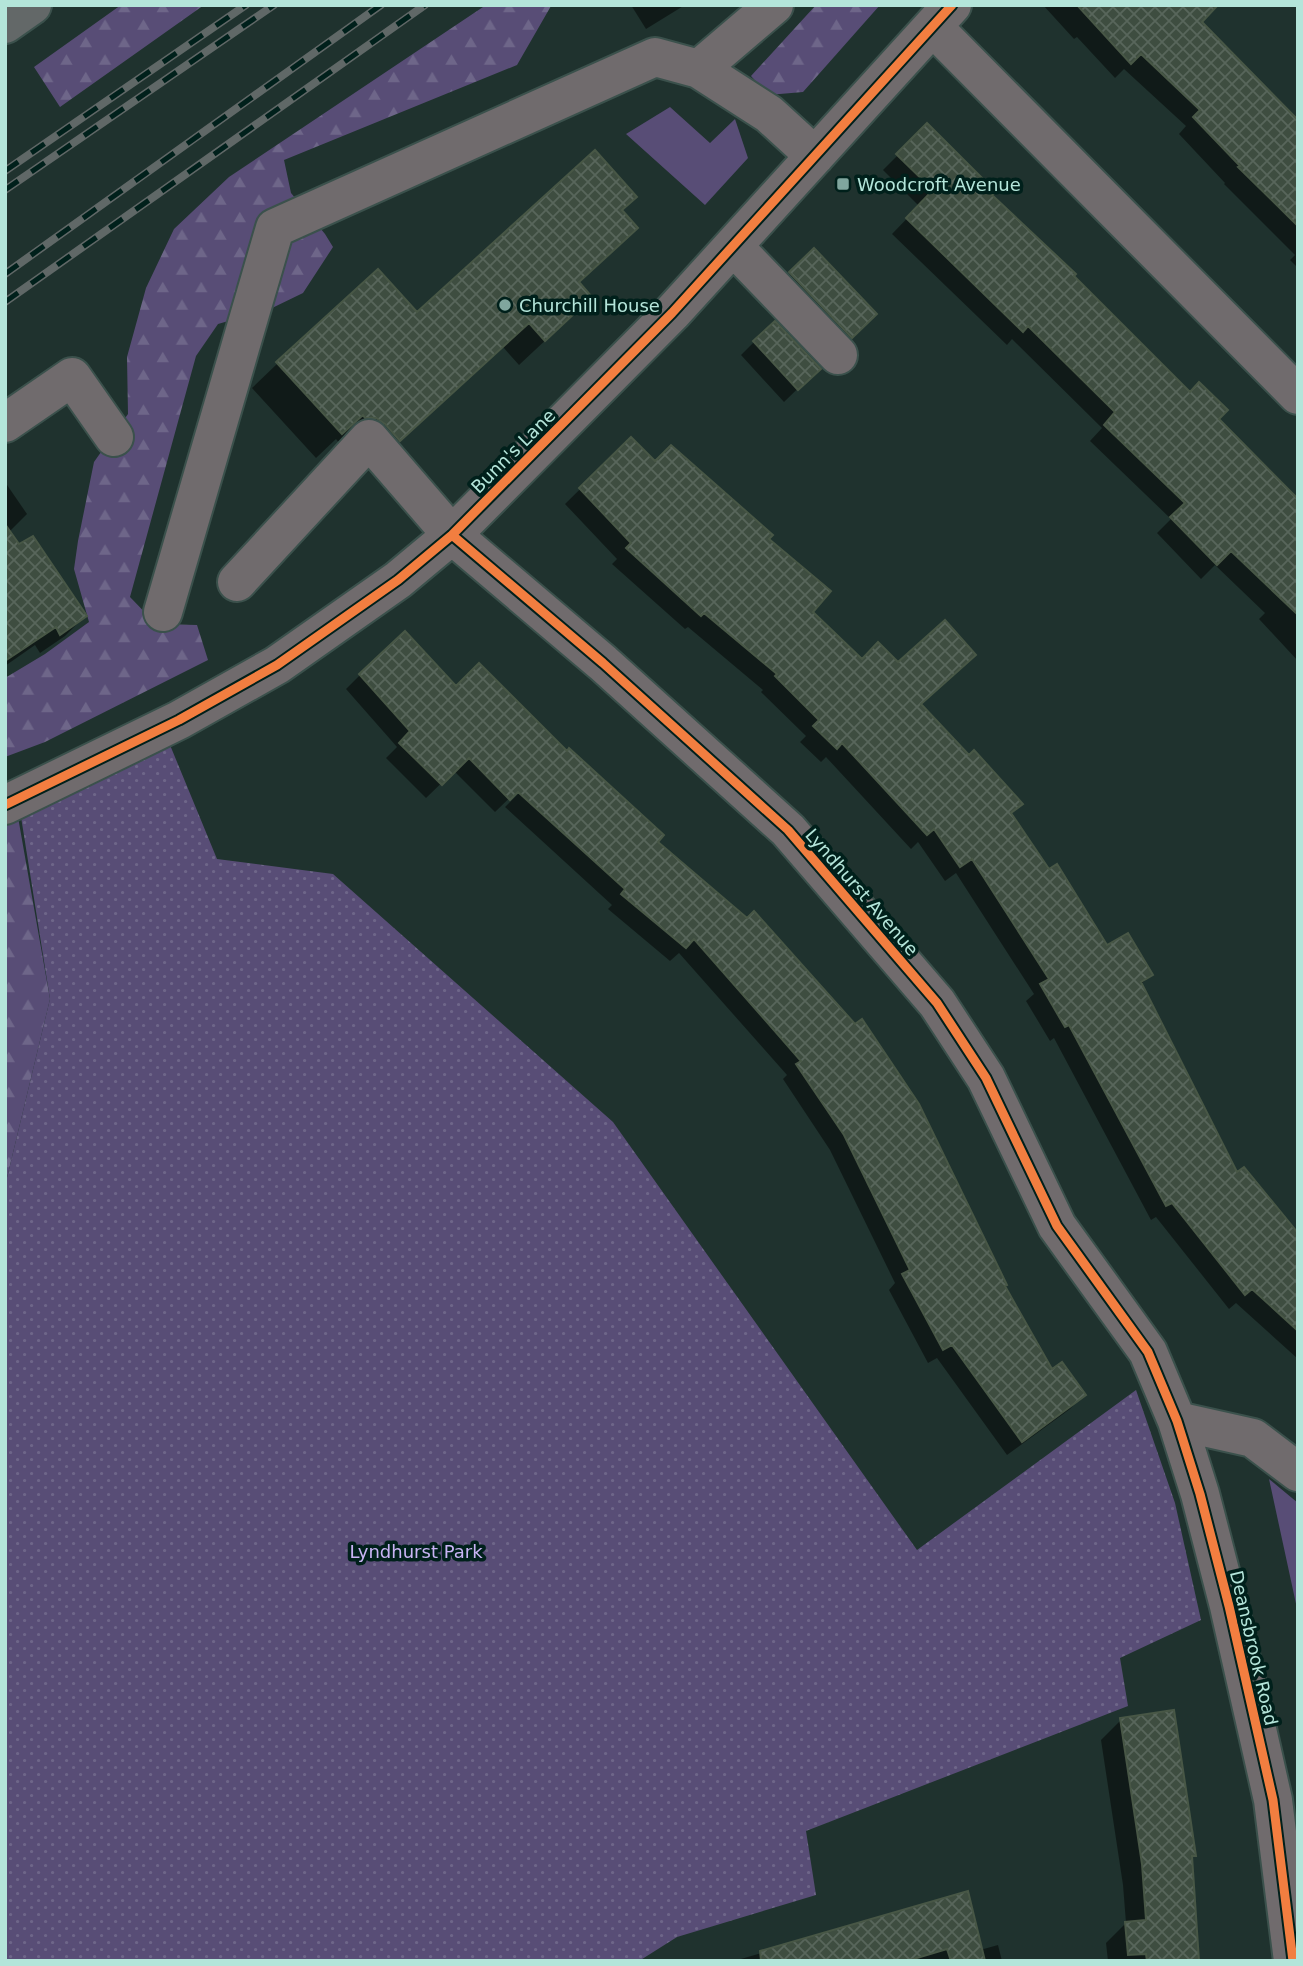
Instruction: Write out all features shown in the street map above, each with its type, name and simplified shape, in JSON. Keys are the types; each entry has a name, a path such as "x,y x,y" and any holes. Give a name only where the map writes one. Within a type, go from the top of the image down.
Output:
{"highway":[{"path":"5,24 32,5"}],"street":[{"path":"699,69 774,5"},
{"path":"943,16 1298,395"},
{"name":"Bunn's Lane","path":"5,805 179,720 277,665 398,580 452,535 672,313 943,16"},
{"path":"163,612 275,228 655,57 699,69 769,114 815,156"},
{"path":"733,246 838,355"},
{"path":"5,423 72,377 114,437"},
{"name":"Lyndhurst Avenue","path":"237,582 369,439 452,535 603,663 788,830 937,1003 986,1078 1057,1226 1148,1352"},
{"name":"Deansbrook Road","path":"1148,1352 1177,1421 1200,1494 1222,1581 1273,1800 1293,1961"},
{"path":"1177,1421 1253,1438 1298,1472"}],"green space":[{"path":"121,5 204,5 60,107 34,67"},
{"path":"486,5 551,6 517,65 284,160 291,193 333,247 303,293 270,309 218,324 196,356 130,597 156,624 197,625 208,660 45,742 5,757 5,678 45,654 89,622 74,569 94,462 128,414 127,357 146,288 174,229 229,177"},
{"path":"816,5 880,5 803,92 768,95 751,76"},
{"path":"670,107 710,143 735,119 748,158 705,205 626,134"},
{"name":"Lyndhurst Park","path":"163,728 217,859 333,874 613,1122 917,1550 1136,1390 1175,1503 1201,1620 1120,1658 1128,1706 806,1831 816,1895 677,1937 639,1961 5,1961 5,1186 50,999 18,798"},
{"path":"15,800 50,999 5,1186 5,805"},
{"path":"1269,1479 1298,1503 1298,1613"}],"building":[{"path":"1077,5 1218,5 1202,22 1298,120 1298,226 1238,167 1240,166 1193,117 1200,110 1141,54 1131,64"},
{"path":"927,123 996,192 992,195 1076,274 1074,276 1190,392 1199,382 1228,410 1219,419 1298,499 1298,615 1231,551 1217,565 1170,517 1185,503 1104,425 1115,412 1028,326 1023,332 906,218 933,190 896,154"},
{"name":"Churchill House","path":"595,150 637,197 622,210 638,228 579,282 592,297 545,341 529,323 400,441 385,424 376,418 365,418 363,415 342,434 276,362 378,269 417,312"},
{"path":"814,248 877,314 852,338 789,272"},
{"path":"775,321 821,369 798,390 753,341"},
{"path":"631,437 655,461 671,445 773,535 769,539 831,591 813,612 862,659 878,642 898,662 945,620 976,655 921,704 969,755 974,750 1023,804 1011,813 1049,869 1057,864 1107,945 1128,933 1153,975 1141,982 1237,1172 1244,1167 1298,1233 1298,1331 1252,1289 1245,1295 1172,1203 1166,1206 1069,1025 1065,1027 1040,984 1049,979 972,859 960,867 934,829 927,835 842,743 837,749 813,726 819,720 775,676 777,674 704,613 701,616 626,548 631,543 579,488"},
{"path":"5,524 19,544 33,536 87,616 60,635 56,627 5,661"},
{"path":"405,631 456,686 479,663 567,751 569,748 664,835 658,842 747,918 754,911 855,1024 862,1019 919,1104 1007,1285 1005,1286 1052,1369 1062,1362 1086,1395 1022,1442 952,1345 943,1350 902,1274 910,1270 844,1135 796,1064 801,1061 694,939 686,948 621,894 625,889 518,792 510,800 469,758 442,785 399,743 410,731 359,674"},
{"path":"1174,1710 1196,1856 1192,1856 1199,1961 1147,1961 1146,1954 1128,1955 1125,1922 1146,1920 1142,1864 1120,1718"},
{"path":"968,1891 985,1961 951,1961 947,1949 907,1961 761,1961 760,1951"}],"railway":[{"path":"5,171 246,5"},
{"path":"5,190 274,5"},
{"path":"5,274 381,5"},
{"path":"5,302 425,5"}],"cycle path":[{"path":"5,805 179,720 277,665 398,580 452,535 672,313 952,5"},
{"path":"452,535 603,663 788,830 937,1003 986,1078 1057,1226 1148,1352 1177,1421 1200,1494 1229,1606 1273,1800 1293,1961"}],"place":[{"name":"Woodcroft Avenue","path":"843,184"},
{"name":"Churchill House","path":"505,305"}]}
